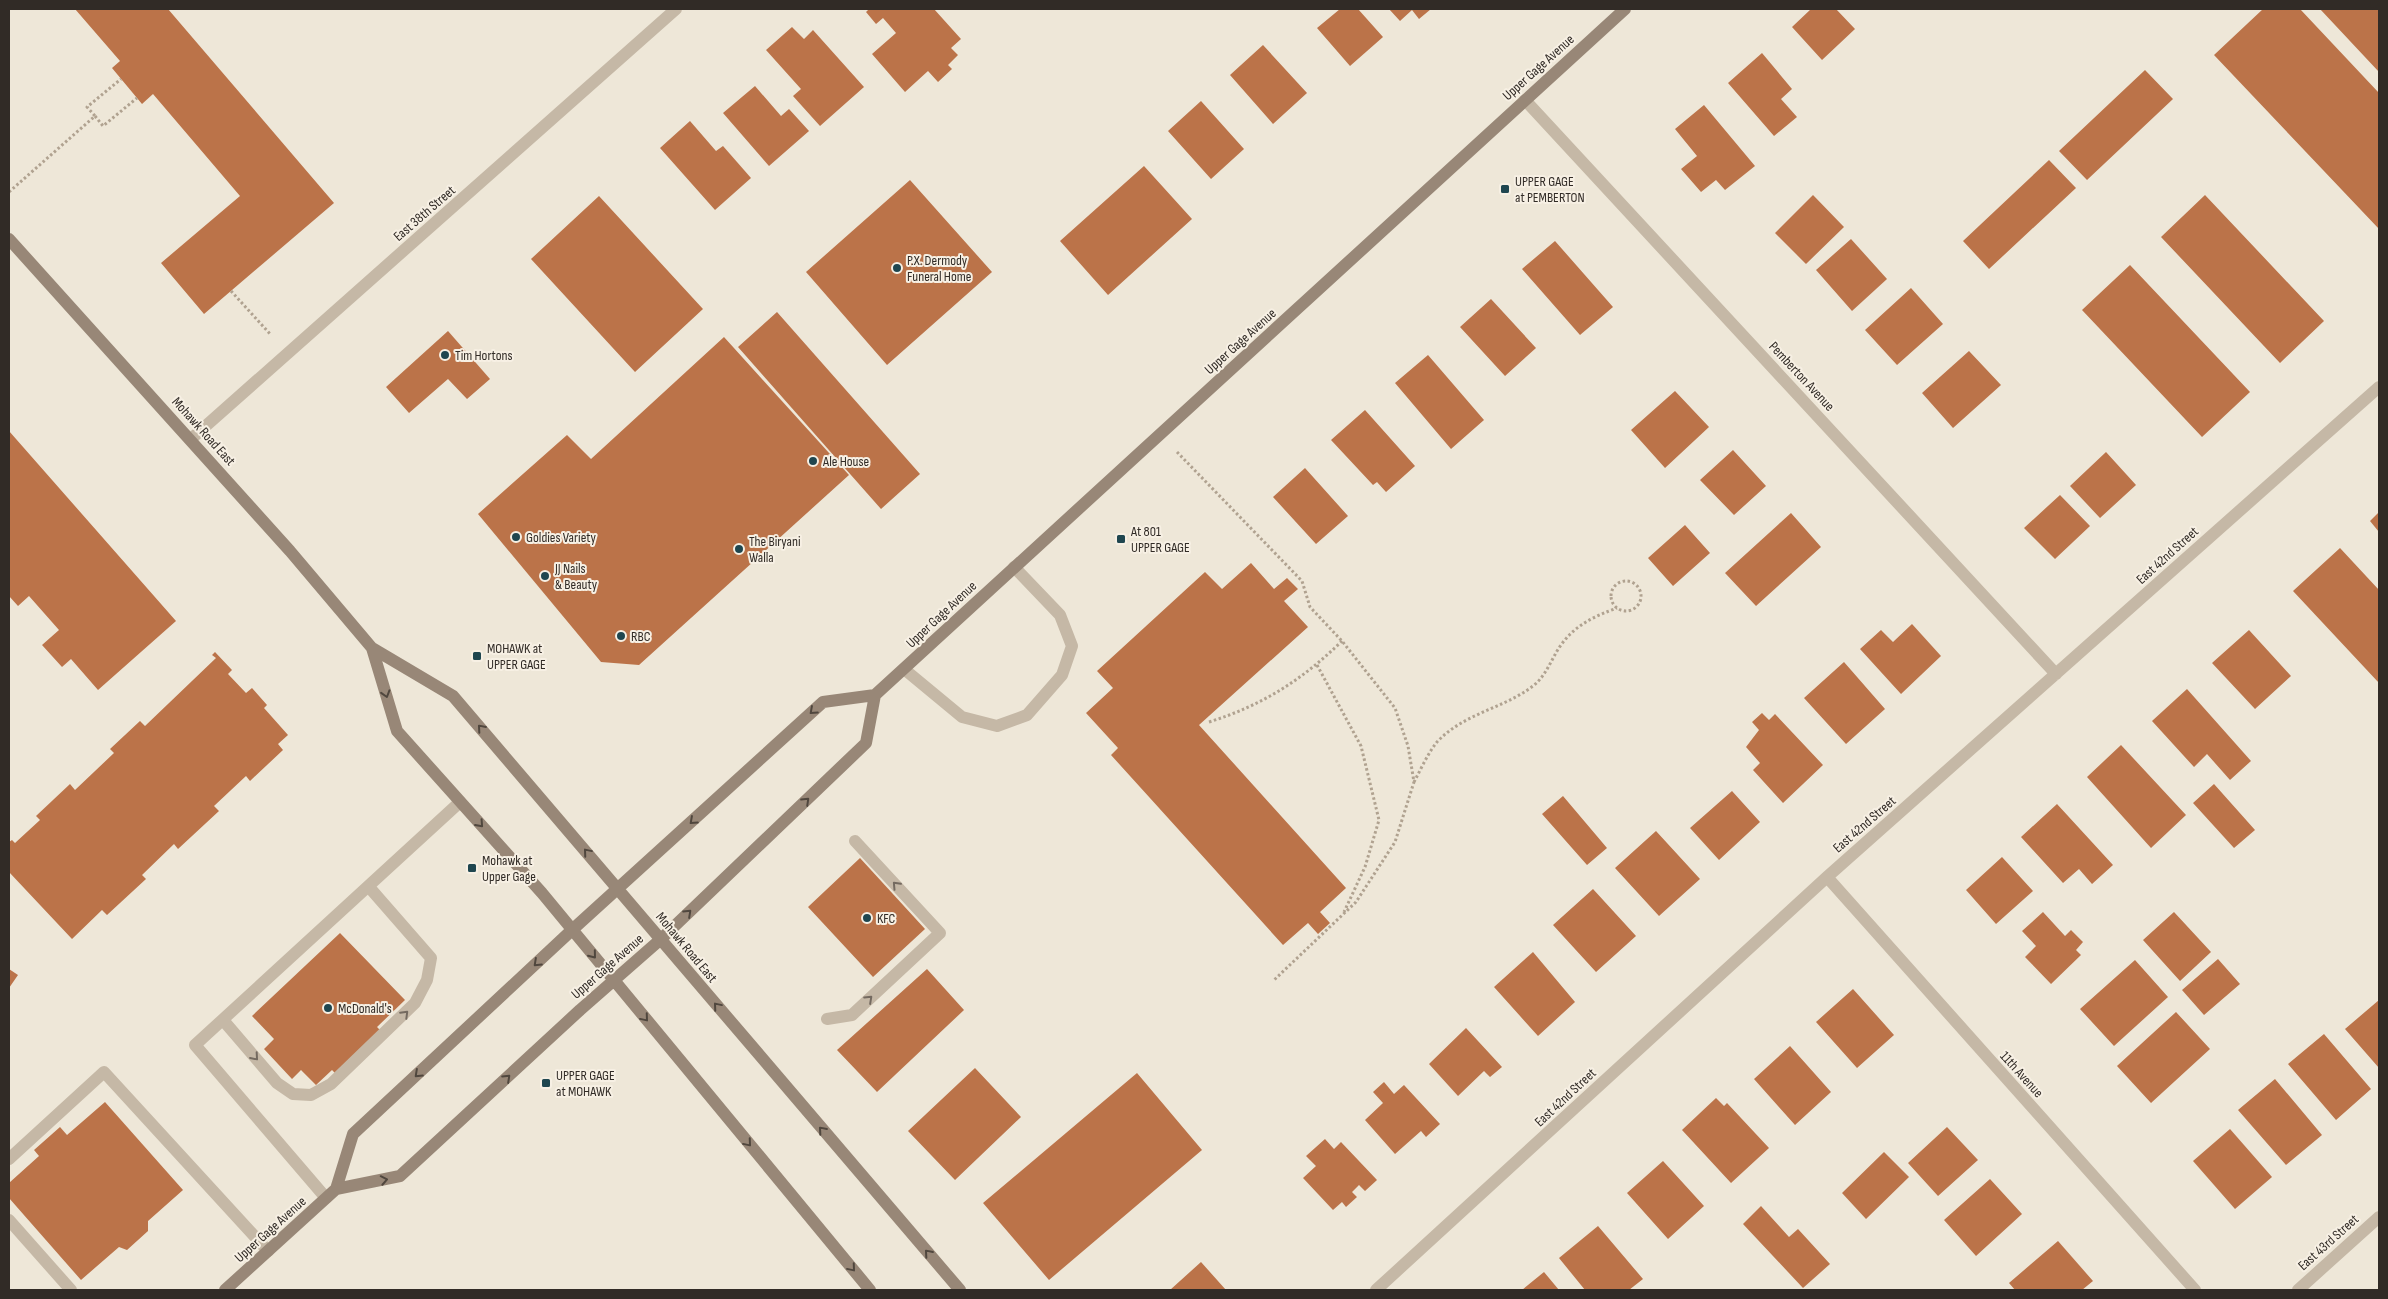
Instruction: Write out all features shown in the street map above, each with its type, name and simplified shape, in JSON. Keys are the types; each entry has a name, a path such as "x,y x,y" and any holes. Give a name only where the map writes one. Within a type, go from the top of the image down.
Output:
{"main road":[{"name":"Upper Gage Avenue","path":"225,1290 336,1189 400,1176 661,939 866,743 875,695 1625,9"},
{"name":"Mohawk Road East","path":"9,239 191,439 290,551 372,648 453,696 960,1290"},
{"name":"Mohawk Road East","path":"372,648 397,731 542,893 870,1290"},
{"path":"336,1189 353,1134 572,930 823,702 875,695"}],"street":[{"name":"East 38th Street","path":"191,439 676,9"},
{"name":"Pemberton Avenue","path":"1525,100 2056,674"},
{"name":"East 42nd Street","path":"1376,1290 1826,877 2379,387"},
{"path":"904,669 962,717 997,726 1027,715 1062,675 1072,646 1060,615 1014,567"},
{"path":"326,1198 195,1045 460,802"},
{"path":"827,1020 852,1015 940,933 856,842"},
{"name":"11th Avenue","path":"1826,877 2195,1290"},
{"path":"223,1020 277,1083 292,1094 311,1095 331,1084 416,1003 426,980 431,958 369,887"},
{"path":"9,1159 104,1072 268,1251"},
{"name":"East 43rd Street","path":"2298,1290 2379,1216"},
{"path":"9,1220 71,1290"}],"path":[{"path":"121,78 87,107 103,126 137,98"},
{"path":"9,192 95,116"},
{"path":"231,291 288,354"},
{"path":"1160,434 1302,581 1310,606 1342,641 1395,708 1408,746 1414,782"},
{"path":"1273,981 1356,902 1395,842 1414,782 1436,743 1463,721 1532,686 1548,670 1561,645 1577,628 1594,616 1617,608 1630,610 1638,606 1640,593 1635,585 1625,582 1616,586 1612,600 1617,608"},
{"path":"1209,722 1243,711 1282,690 1317,665 1342,641"},
{"path":"1317,665 1361,746 1379,820 1365,867 1343,915"}],"building":[{"path":"75,9 168,9 334,203 204,314 161,263 240,196 153,94 142,104 112,68 120,61"},
{"path":"869,9 934,9 961,39 951,48 958,55 948,65 952,69 938,82 928,71 905,92 872,54 896,33 883,18 876,24 866,12"},
{"path":"1340,9 1358,9 1383,37 1350,66 1317,28"},
{"path":"1389,9 1431,9 1419,19 1412,10 1400,21"},
{"path":"1811,9 1836,9 1855,29 1822,60 1792,27"},
{"path":"2263,9 2300,9 2379,93 2379,229 2214,55"},
{"path":"2320,9 2379,9 2379,72"},
{"path":"792,27 804,39 813,30 864,87 820,126 793,96 801,89 766,50"},
{"path":"1263,45 1307,93 1273,124 1230,75"},
{"path":"1762,53 1792,89 1781,99 1797,117 1774,136 1728,83"},
{"path":"2145,70 2173,99 2087,180 2059,151"},
{"path":"755,86 781,116 789,109 809,131 769,166 723,113"},
{"path":"1201,101 1244,149 1211,179 1168,131"},
{"path":"1704,105 1755,166 1725,190 1716,180 1701,192 1681,169 1697,156 1675,129"},
{"path":"690,121 716,151 723,146 751,178 715,210 660,148"},
{"path":"2049,160 2076,188 1989,269 1963,241"},
{"path":"1144,166 1192,219 1108,295 1060,241"},
{"path":"910,180 992,272 887,365 806,272"},
{"path":"1813,195 1844,227 1806,264 1775,233"},
{"path":"2205,195 2324,321 2280,363 2161,237"},
{"path":"599,196 703,309 635,372 531,259"},
{"path":"1851,239 1887,279 1852,311 1816,270"},
{"path":"1555,241 1613,307 1580,335 1522,269"},
{"path":"2130,265 2250,392 2202,437 2082,310"},
{"path":"1911,288 1943,324 1897,365 1865,330"},
{"path":"1491,299 1536,348 1505,376 1460,327"},
{"path":"777,312 920,474 881,509 738,347"},
{"name":"Tim Hortons","path":"448,331 490,379 467,399 448,379 409,413 386,387"},
{"path":"724,337 849,475 639,665 601,662 478,514 567,435 591,459"},
{"path":"1969,351 2001,385 1953,428 1922,393"},
{"path":"1428,355 1484,420 1451,449 1395,383"},
{"path":"1675,391 1709,427 1665,468 1631,430"},
{"path":"1365,410 1415,466 1386,492 1377,482 1373,485 1331,440"},
{"path":"9,431 176,621 98,690 71,659 62,667 42,645 59,630 29,596 18,606 9,596"},
{"path":"1733,450 1766,486 1734,515 1700,480"},
{"path":"2106,452 2136,485 2100,518 2070,486"},
{"path":"1305,468 1348,516 1316,544 1273,497"},
{"path":"2060,495 2090,526 2055,559 2024,528"},
{"path":"2379,512 2379,532 2370,521"},
{"path":"1791,513 1821,547 1756,606 1725,573"},
{"path":"1685,525 1710,553 1673,586 1648,558"},
{"path":"2340,548 2379,590 2379,683 2293,591"},
{"path":"1251,563 1274,589 1287,578 1298,589 1284,601 1308,627 1199,725 1346,888 1320,912 1330,923 1318,934 1308,923 1283,945 1111,755 1118,748 1086,713 1113,688 1097,671 1205,572 1222,589"},
{"path":"1912,624 1941,656 1901,694 1860,649 1881,630 1893,642"},
{"path":"2249,630 2291,676 2255,709 2212,663"},
{"path":"215,652 232,670 228,674 246,693 252,688 267,705 264,708 288,735 278,744 283,750 250,781 246,776 214,806 219,811 178,849 174,844 142,875 146,879 107,915 102,910 72,939 9,872 9,842 12,840 15,843 40,820 36,816 70,784 75,790 114,753 110,749 140,721 145,726 216,658 212,655"},
{"path":"1844,662 1885,709 1846,744 1804,698"},
{"path":"2187,689 2251,761 2230,780 2207,754 2194,767 2152,721"},
{"path":"1762,713 1769,720 1775,714 1823,765 1783,803 1753,770 1760,763 1746,747 1759,730 1752,722"},
{"path":"2121,745 2186,815 2151,848 2087,777"},
{"path":"2214,784 2255,830 2234,848 2193,803"},
{"path":"1732,791 1760,822 1719,860 1690,828"},
{"path":"1563,796 1607,848 1587,865 1542,814"},
{"path":"2057,804 2113,865 2092,884 2079,869 2063,883 2021,837"},
{"path":"1656,831 1700,879 1659,916 1615,868"},
{"path":"2002,857 2033,891 1996,924 1966,890"},
{"name":"KFC","path":"860,858 925,929 873,977 808,907"},
{"path":"1593,889 1636,936 1596,972 1553,925"},
{"path":"2043,912 2065,936 2071,930 2083,942 2076,950 2081,955 2051,984 2025,957 2036,946 2022,931"},
{"path":"2174,912 2211,952 2180,981 2143,940"},
{"name":"McDonald's","path":"340,933 405,1000 377,1027 382,1032 337,1075 332,1070 316,1085 301,1070 292,1079 264,1049 274,1039 252,1016"},
{"path":"1533,952 1575,1002 1538,1036 1494,987"},
{"path":"2218,959 2240,984 2204,1015 2182,990"},
{"path":"2135,960 2168,997 2114,1046 2080,1009"},
{"path":"9,969 18,975 9,988"},
{"path":"927,969 964,1010 877,1092 837,1050"},
{"path":"1853,989 1894,1035 1857,1068 1816,1022"},
{"path":"2379,1000 2379,1068 2345,1029"},
{"path":"2176,1012 2210,1049 2151,1103 2117,1066"},
{"path":"1466,1028 1502,1067 1490,1077 1484,1071 1458,1096 1429,1064"},
{"path":"2324,1034 2371,1089 2336,1120 2288,1064"},
{"path":"1790,1046 1831,1092 1795,1125 1754,1079"},
{"path":"975,1068 1021,1117 955,1180 908,1131"},
{"path":"1137,1073 1202,1150 1049,1280 983,1203"},
{"path":"2275,1079 2322,1135 2286,1165 2238,1110"},
{"path":"1384,1082 1394,1094 1404,1085 1440,1124 1426,1137 1421,1131 1395,1154 1365,1120 1383,1103 1373,1092"},
{"path":"1716,1098 1724,1106 1727,1103 1769,1148 1731,1183 1682,1130"},
{"path":"105,1102 183,1190 148,1221 148,1231 127,1250 119,1247 81,1280 9,1198 9,1183 39,1156 34,1150 60,1127 67,1135"},
{"path":"1947,1127 1978,1160 1938,1196 1908,1163"},
{"path":"2230,1129 2272,1177 2235,1209 2193,1161"},
{"path":"1325,1139 1334,1149 1341,1142 1377,1180 1365,1191 1359,1185 1352,1192 1357,1197 1346,1207 1342,1202 1333,1210 1303,1178 1316,1166 1306,1156"},
{"path":"1884,1152 1909,1177 1866,1219 1842,1193"},
{"path":"1663,1161 1704,1206 1668,1239 1627,1193"},
{"path":"1990,1179 2022,1214 1976,1256 1944,1220"},
{"path":"1761,1206 1789,1237 1798,1229 1830,1264 1803,1288 1743,1224"},
{"path":"1598,1226 1643,1279 1629,1290 1585,1290 1559,1258"},
{"path":"2058,1241 2093,1281 2082,1290 2015,1290 2009,1283"},
{"path":"1201,1262 1226,1290 1170,1290"},
{"path":"1544,1272 1559,1290 1522,1290"}],"place":[{"name":"UPPER GAGE at PEMBERTON","path":"1505,189"},
{"name":"P.X. Dermody Funeral Home","path":"897,268"},
{"name":"Tim Hortons","path":"445,355"},
{"name":"Ale House","path":"813,461"},
{"name":"Goldies Variety","path":"516,537"},
{"name":"At 801 UPPER GAGE","path":"1121,539"},
{"name":"The Biryani Walla","path":"739,549"},
{"name":"JJ Nails & Beauty","path":"545,576"},
{"name":"RBC","path":"621,636"},
{"name":"MOHAWK at UPPER GAGE","path":"477,656"},
{"name":"Mohawk at Upper Gage","path":"472,868"},
{"name":"KFC","path":"867,918"},
{"name":"McDonald's","path":"328,1008"},
{"name":"UPPER GAGE at MOHAWK","path":"546,1083"}]}
